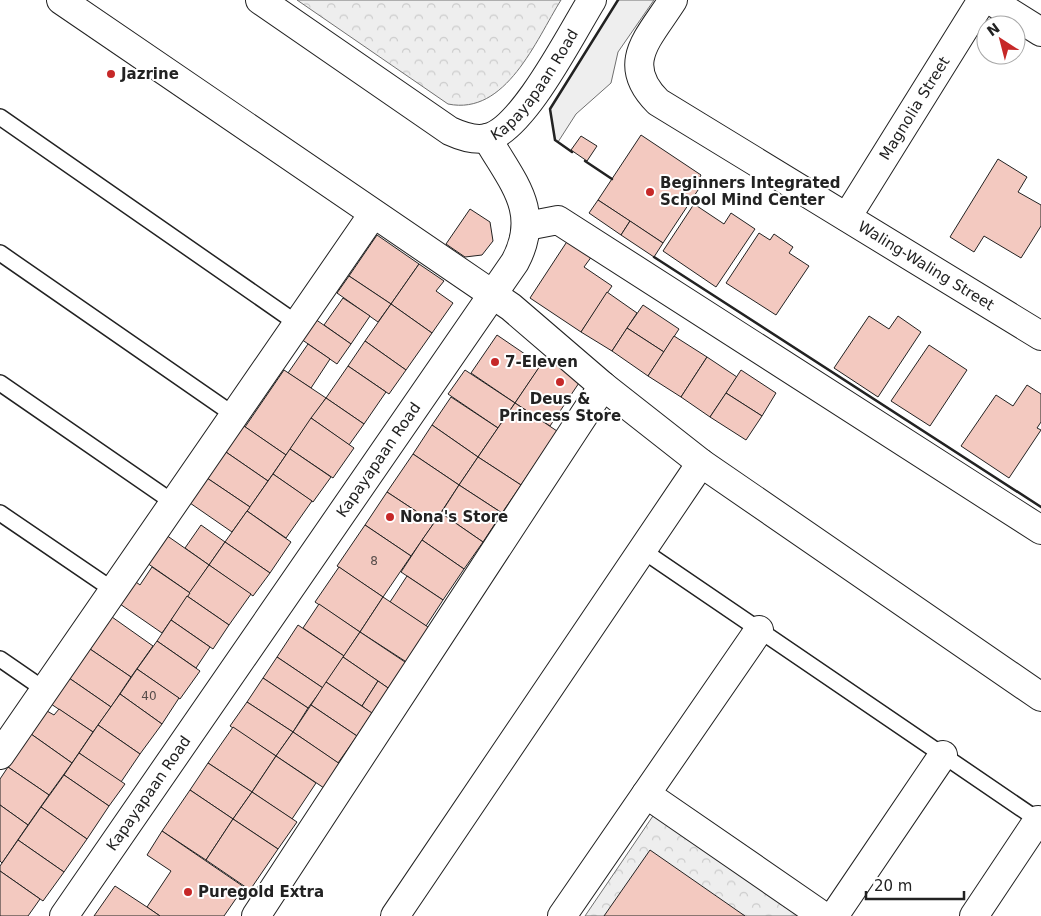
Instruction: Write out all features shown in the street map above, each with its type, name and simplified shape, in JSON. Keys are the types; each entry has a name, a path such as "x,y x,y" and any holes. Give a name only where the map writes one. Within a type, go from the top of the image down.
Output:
{"street":[{"path":"61,0 511,307 603,386 701,463 1041,697"},
{"path":"260,0 450,131 463,136 487,138"},
{"name":"Kapayapaan Road","path":"64,916 492,295 520,251 527,226 521,199 487,138 497,134 520,115 592,0"},
{"name":"Waling-Waling Street","path":"673,0 642,50 638,64 640,78 646,90 658,102 1041,336"},
{"name":"Magnolia Street","path":"847,218 982,0"},
{"path":"990,0 1041,32"},
{"path":"0,756 374,214"},
{"path":"527,226 558,220 1041,530"},
{"path":"256,916 603,386"},
{"path":"400,914 701,463"},
{"path":"562,916 759,630"},
{"path":"834,916 943,756"},
{"path":"646,794 823,916"},
{"path":"974,916 1040,821"}],"lane":[{"path":"0,117 298,324"},
{"path":"0,253 234,415"},
{"path":"0,384 174,503"},
{"path":"0,513 114,590"},
{"path":"642,550 1040,821"},
{"path":"0,659 45,690"}],"green space":[{"path":"297,0 561,0 530,54 517,72 503,87 487,98 468,105 448,104"},
{"path":"618,0 654,0 618,52 611,83 576,114 558,142 555,140 550,109"},
{"path":"655,813 804,916 585,916"}],"building":[{"name":"Beginners Integrated School Mind Center","path":"641,135 701,175 698,181 702,184 663,243 598,200"},
{"path":"581,136 597,146 587,161 571,150"},
{"path":"998,159 1027,177 1018,192 1041,205 1041,226 1021,258 984,236 974,252 950,237"},
{"path":"598,200 630,221 621,235 589,213"},
{"path":"694,204 724,224 731,213 755,229 716,287 663,251"},
{"path":"470,209 490,222 493,241 482,255 465,257 446,244"},
{"path":"630,221 663,243 654,257 621,235"},
{"path":"759,233 770,240 774,234 793,247 789,253 809,266 776,315 726,283"},
{"path":"377,235 419,264 391,304 349,276"},
{"path":"568,240 592,256 584,267 612,286 581,332 530,298"},
{"path":"419,264 444,281 436,291 453,303 432,333 391,304"},
{"path":"349,276 391,304 378,322 337,293"},
{"path":"607,292 637,313 612,351 581,332"},
{"path":"343,298 370,316 351,344 324,325"},
{"path":"391,304 432,333 406,370 365,341"},
{"path":"643,305 679,329 664,352 627,328"},
{"path":"869,316 889,329 898,316 921,332 878,397 834,368"},
{"path":"315,319 351,344 337,364 301,339"},
{"path":"627,328 664,352 648,376 612,351"},
{"path":"497,335 541,365 515,403 471,373"},
{"path":"674,336 707,357 681,397 648,376"},
{"path":"365,341 406,370 389,394 348,366"},
{"path":"308,344 330,359 311,388 288,373"},
{"path":"929,345 967,370 930,426 891,401"},
{"path":"548,354 583,377 550,426 515,403"},
{"path":"707,357 737,377 710,417 681,397"},
{"path":"348,366 386,392 364,424 326,398"},
{"path":"284,370 326,398 286,455 245,427"},
{"path":"465,370 515,403 498,428 448,394"},
{"path":"741,370 776,393 762,416 726,393"},
{"path":"1027,385 1041,394 1041,422 1037,428 1041,430 1009,478 961,446 996,395 1013,406"},
{"path":"726,393 762,416 746,440 710,417"},
{"path":"451,397 498,428 478,457 432,425"},
{"path":"326,398 364,424 349,445 311,418"},
{"path":"515,403 557,431 521,485 478,457"},
{"path":"311,418 354,448 333,478 290,449"},
{"path":"241,424 286,455 268,481 223,450"},
{"path":"432,425 478,457 459,485 413,454"},
{"path":"290,449 331,477 313,502 273,474"},
{"path":"223,450 268,481 250,507 207,478"},
{"path":"413,454 459,485 434,523 387,492"},
{"path":"478,457 521,485 502,513 459,485"},
{"path":"273,474 312,501 286,538 247,511"},
{"path":"207,478 250,507 232,532 190,503"},
{"path":"459,485 502,513 483,542 441,513"},
{"path":"387,492 434,523 411,556 365,525"},
{"path":"247,511 291,542 270,573 225,542"},
{"path":"441,513 483,542 464,569 422,540"},
{"path":"201,525 225,542 209,565 185,548"},
{"path":"365,525 411,556 383,597 337,566"},
{"path":"166,535 209,565 190,593 147,563"},
{"path":"422,540 464,569 443,600 401,572"},
{"path":"225,542 270,573 253,596 209,565"},
{"path":"209,565 251,594 229,625 187,596"},
{"path":"152,567 190,593 162,633 120,604 136,582 140,585"},
{"path":"339,567 383,597 360,632 315,602"},
{"path":"407,576 443,600 426,626 390,602"},
{"path":"187,596 229,625 213,649 171,620"},
{"path":"383,597 431,629 408,663 360,632"},
{"path":"319,604 360,632 344,656 303,628"},
{"path":"112,617 153,646 131,677 90,649"},
{"path":"171,620 210,647 196,668 157,641"},
{"path":"298,625 344,656 323,688 277,657"},
{"path":"360,632 411,666 394,692 343,657"},
{"path":"157,641 200,671 180,699 137,669"},
{"path":"90,649 131,677 111,707 69,678"},
{"path":"277,657 323,688 308,708 263,678"},
{"path":"343,657 378,681 362,706 326,682"},
{"path":"137,669 179,698 162,724 120,694"},
{"path":"69,678 111,707 93,732 51,704"},
{"path":"263,678 308,708 293,732 247,702"},
{"path":"378,681 394,692 377,717 362,706"},
{"path":"326,682 372,713 357,736 311,705"},
{"path":"120,694 162,724 140,754 98,725"},
{"path":"247,702 293,732 276,756 230,726"},
{"path":"311,705 357,736 338,763 293,732"},
{"path":"59,709 93,732 72,763 31,734 47,711 54,715"},
{"path":"98,725 140,754 121,782 79,753"},
{"path":"233,727 276,756 252,792 208,763"},
{"path":"293,732 340,764 324,788 276,756"},
{"path":"31,734 72,763 49,795 8,767"},
{"path":"79,753 125,784 109,806 64,775"},
{"path":"276,756 316,783 292,819 252,792"},
{"path":"208,763 252,792 233,819 190,790"},
{"path":"8,767 49,795 28,825 0,805 0,779"},
{"path":"64,775 109,806 87,839 41,807"},
{"path":"190,790 233,819 206,860 162,831"},
{"path":"252,792 297,822 278,849 233,819"},
{"path":"0,805 28,825 2,863 0,861"},
{"path":"41,807 87,839 64,872 18,840"},
{"path":"233,819 278,849 250,890 206,860"},
{"path":"162,831 244,887 224,916 160,916 147,907 171,871 147,855"},
{"path":"18,840 64,872 43,901 0,871 0,866"},
{"path":"650,850 745,916 604,916"},
{"path":"0,871 40,899 28,916 0,916"},
{"path":"115,886 147,907 160,916 94,916"}],"wall":[{"path":"572,152 555,140 550,109 618,0"},
{"path":"585,161 612,179"},
{"path":"654,257 1041,507"}],"place":[{"name":"Jazrine","path":"111,74"},
{"name":"Beginners Integrated School Mind Center","path":"650,192"},
{"name":"7-Eleven","path":"495,362"},
{"name":"Deus & Princess Store","path":"560,382"},
{"name":"Nona's Store","path":"390,517"},
{"name":"Puregold Extra","path":"188,892"}]}
